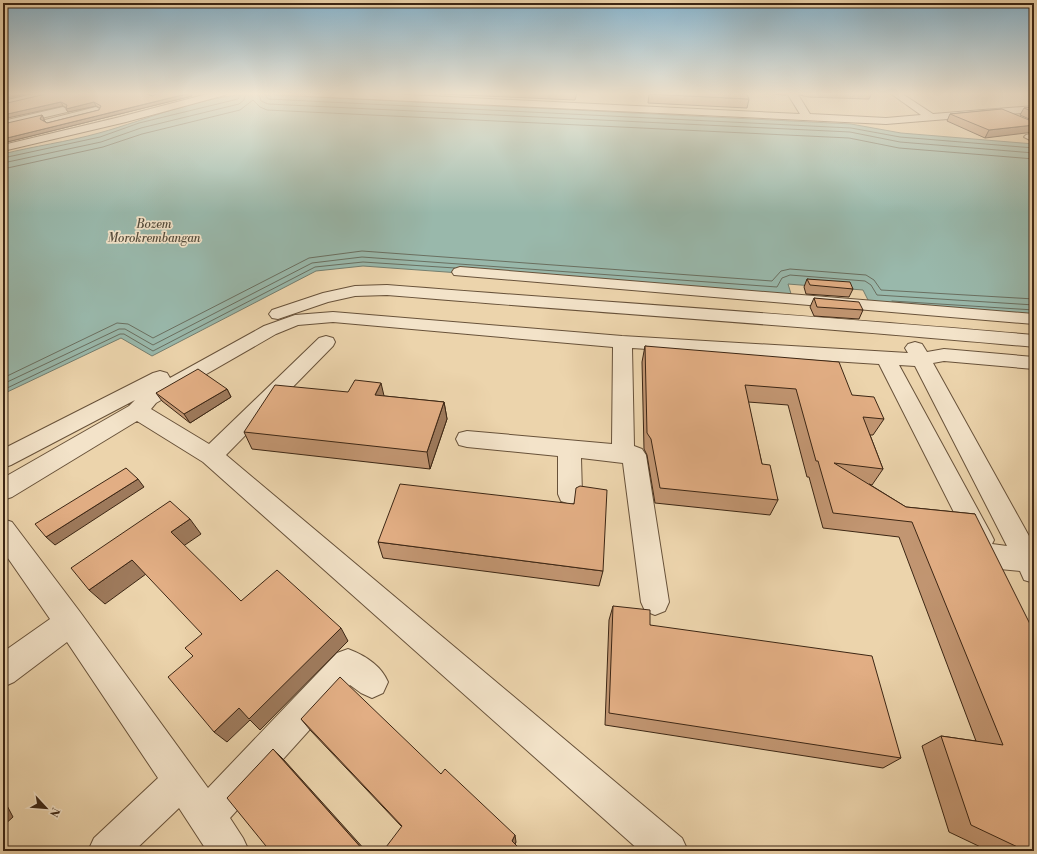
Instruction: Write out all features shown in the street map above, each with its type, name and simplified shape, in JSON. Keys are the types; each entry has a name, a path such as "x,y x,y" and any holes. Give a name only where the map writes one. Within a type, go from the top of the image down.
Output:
{"street":[{"path":"7,133 22,143"},
{"path":"3,148 66,133"},
{"path":"460,272 1034,319"},
{"path":"3,490 140,400 278,314 329,296 355,290 387,290 537,303 836,323 1034,341"},
{"path":"329,296 320,308 322,314 333,317"},
{"path":"529,334 549,322 550,314 537,303"},
{"path":"629,342 613,329 614,321 620,314 635,310"},
{"path":"729,315 738,350"},
{"path":"3,459 140,400 270,330 295,320 333,317 738,350 920,360 944,355 1034,363"},
{"path":"836,323 851,356"},
{"path":"886,358 995,566 1032,563 920,360 906,329"},
{"path":"211,456 326,342"},
{"path":"623,453 629,342"},
{"path":"140,400 211,456 669,851"},
{"path":"467,439 634,455 655,602"},
{"path":"569,448 570,494"},
{"path":"3,530 70,622 230,851"},
{"path":"3,671 70,622"},
{"path":"206,817 348,664 372,682"},
{"path":"107,851 180,780"}],"water":[{"name":"Bozem Morokrembangan","path":"99,133 900,133 1034,144 1034,314 870,304 863,290 788,284 792,297 363,266 316,271 152,356 121,338 3,394 3,154"}],"building":[{"path":"3,133 28,133 3,139"},
{"path":"807,279 850,282 853,289 810,285"},
{"path":"814,298 859,302 863,310 817,307"},
{"path":"645,346 839,362 852,395 874,397 884,419 863,417 883,469 834,463 906,507 975,514 1034,632 1034,851 1026,851 971,825 941,736 1003,745 912,522 833,513 818,461 816,461 796,389 745,385 762,464 770,465 778,500 660,488 651,439 647,433"},
{"path":"198,369 227,389 184,414 156,393"},
{"path":"355,380 381,383 375,395 444,402 427,452 244,432 275,385 348,392"},
{"path":"126,468 138,479 46,537 35,524"},
{"path":"400,484 574,504 576,488 580,486 607,490 603,571 378,542"},
{"path":"170,501 190,519 171,532 241,601 277,570 341,628 249,719 239,708 214,732 168,677 193,656 185,648 202,634 132,560 89,590 71,568"},
{"path":"613,606 650,610 650,625 872,656 901,758 609,713"},
{"path":"340,677 441,774 445,769 515,835 512,841 522,851 383,851 402,826 301,719"},
{"path":"273,749 364,851 270,851 227,798"}]}
